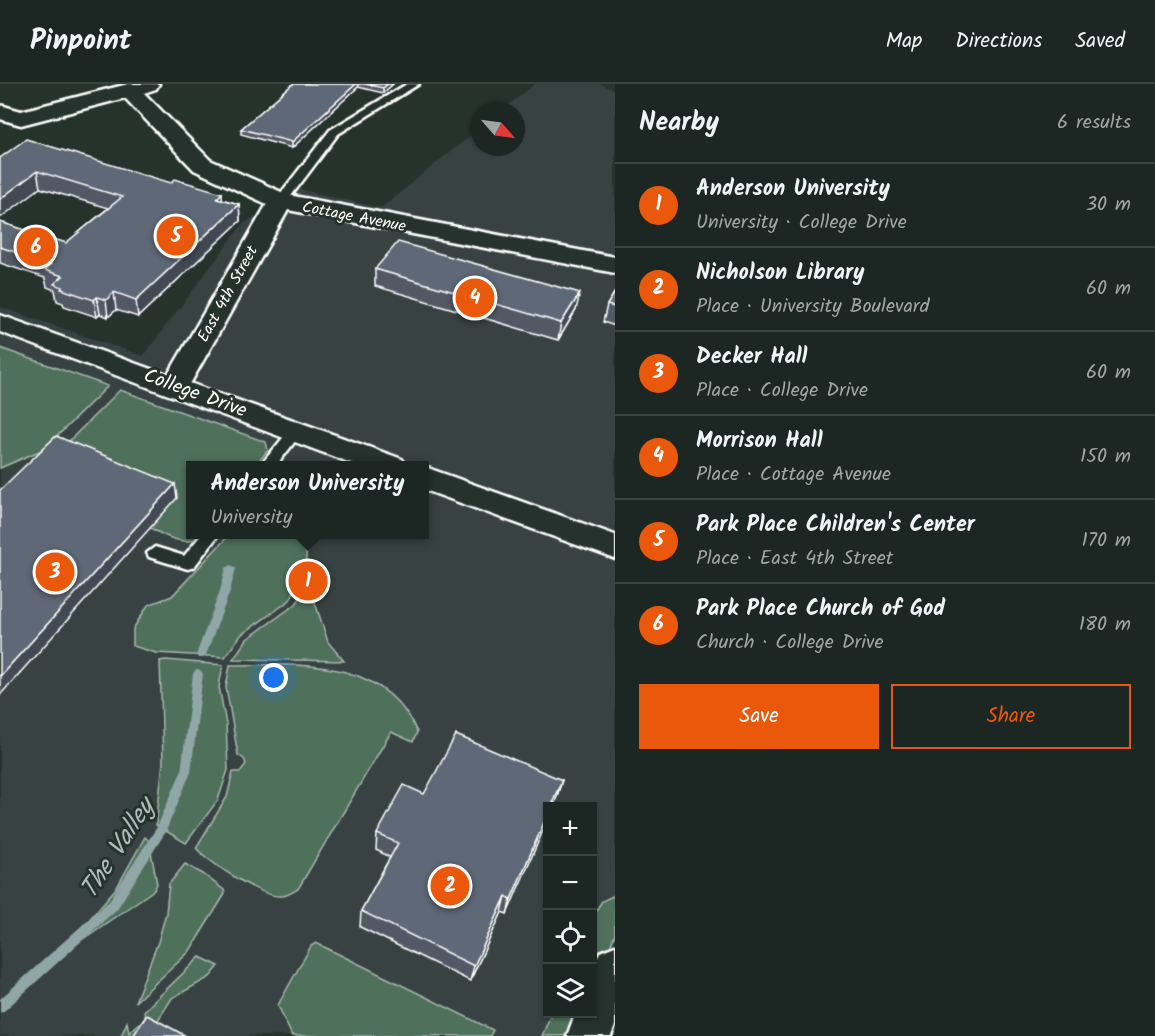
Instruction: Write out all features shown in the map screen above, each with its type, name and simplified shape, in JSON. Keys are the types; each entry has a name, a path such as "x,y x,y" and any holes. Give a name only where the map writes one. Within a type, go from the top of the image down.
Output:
{"street":[{"path":"10,115 153,84"},
{"name":"Cottage Avenue","path":"129,90 202,165 280,201 380,222 615,265"},
{"name":"East 4th Street","path":"175,387 280,201"},
{"name":"College Drive","path":"0,323 380,461"},
{"path":"429,479 615,547"},
{"path":"589,1036 615,967"}],"lane":[{"path":"280,201 334,132 414,84"},
{"path":"270,461 296,431"},
{"path":"155,553 188,563 207,539"}],"shaded area":[{"path":"535,84 600,84 615,90 615,1036 0,1036 0,307 143,356 243,224 298,189 381,208 471,135 471,156 525,156 525,102 512,102"}],"green space":[{"path":"0,348 108,386 44,449 0,468"},
{"path":"120,390 266,442 268,450 259,461 186,461 186,539 192,539 188,541 170,538 149,527 106,495 59,451"},
{"path":"225,539 308,539 305,569 290,600 241,635 225,657 156,653 133,646 133,629 148,605 172,596"},
{"path":"309,584 328,642 344,661 233,659 247,639 296,604"},
{"path":"160,661 223,665 219,687 226,724 228,770 218,800 186,843 156,825 163,762"},
{"path":"230,665 311,666 361,677 383,689 402,707 417,732 413,742 391,732 298,889 290,894 272,895 249,885 212,862 196,848 227,797 233,772 240,772 246,764 244,759 238,755 226,687"},
{"path":"145,837 149,841 157,884 154,890 57,957 117,887"},
{"path":"185,864 203,874 224,890 225,894 189,952 135,1002 158,942 166,913 169,884"},
{"path":"615,895 615,934 597,981 597,909 602,901"},
{"path":"316,943 493,1030 490,1036 292,1036 278,1005 311,946"},
{"path":"200,957 219,966 210,977 172,998 153,1028 143,1036 121,1036 127,1022 129,1033 145,1018 144,1011"},
{"path":"549,1018 582,1018 575,1036 542,1036"}],"building":[{"path":"293,84 356,84 292,142 241,129"},
{"path":"365,84 388,84 383,88"},
{"path":"26,139 171,183 175,179 222,193 217,198 239,204 136,300 114,292 106,300 97,297 94,300 61,289 63,287 54,284 63,276 44,270 51,264 0,247 0,222 66,243 122,197 37,171 0,199 0,158"},
{"path":"398,242 580,293 561,323 375,269"},
{"path":"615,292 615,307 607,305"},
{"path":"56,436 175,484 0,676 0,490"},
{"path":"456,735 562,780 552,802 543,802 543,825 511,899 506,896 474,966 361,911 398,843 377,834 404,785 424,794"},
{"path":"147,1015 186,1036 133,1036"}],"waterway":[{"name":"The Valley","path":"201,655 225,591 231,568"},
{"name":"The Valley","path":"0,1007 113,905 161,830 186,772 198,674"}],"place":[{"name":"Park Place Children's Center","path":"176,236"},
{"name":"Park Place Church of God","path":"36,247"},
{"name":"Morrison Hall","path":"475,298"},
{"name":"Decker Hall","path":"55,572"},
{"name":"Anderson University","path":"308,581"},
{"name":"Nicholson Library","path":"450,886"}]}
